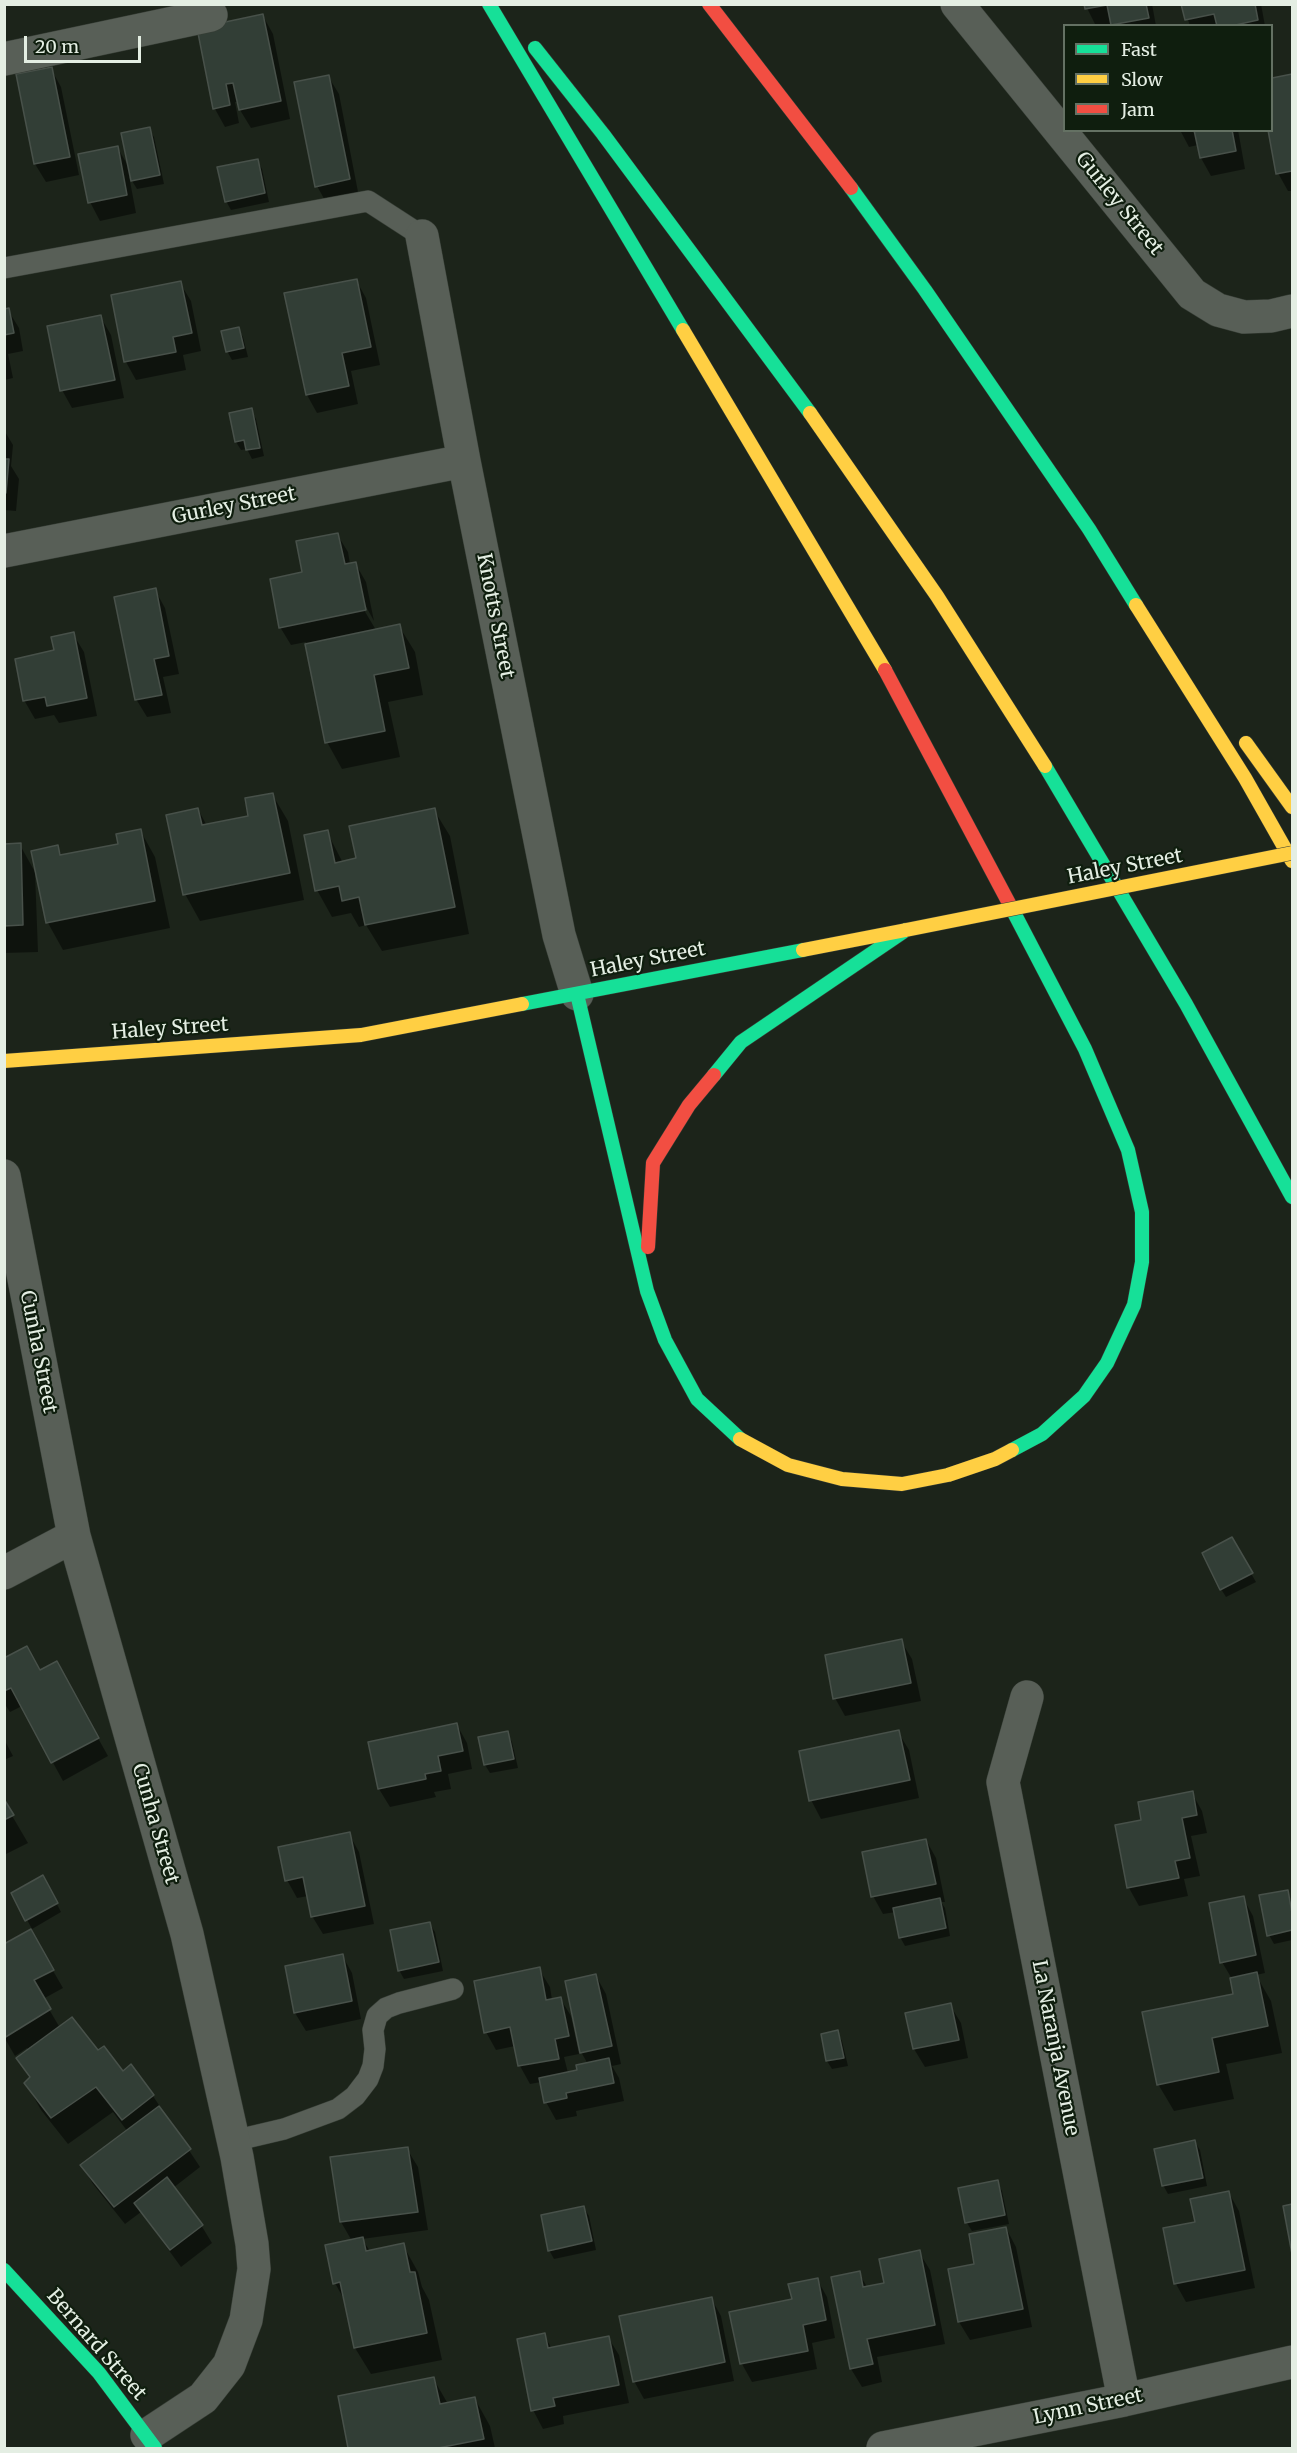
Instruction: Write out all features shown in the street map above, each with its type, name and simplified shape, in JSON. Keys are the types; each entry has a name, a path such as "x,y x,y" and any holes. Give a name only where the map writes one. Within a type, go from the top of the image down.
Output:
{"main road":[{"path":"489,4 897,690 1085,1049 1128,1150 1142,1212 1142,1262 1134,1305 1107,1363 1084,1396 1042,1434 995,1459 948,1475 902,1484 842,1479 788,1465 741,1440 697,1399 665,1340 647,1291 577,994"},
{"path":"500,4 603,134 786,378 937,596 1040,756 1186,1004 1293,1197"},
{"path":"709,4 826,154 918,280 1089,529 1201,682"},
{"path":"1089,529 1245,778 1293,861"},
{"path":"1236,730 1293,807"},
{"name":"Haley Street","path":"4,1061 361,1035 1293,853"},
{"path":"647,1291 653,1163 689,1105 741,1042 808,994 906,930"},
{"name":"Bernard Street","path":"4,2270 99,2373 151,2442"}],"street":[{"name":"Gurley Street","path":"957,4 1192,294 1218,310 1244,317 1271,316 1293,311"},
{"path":"4,59 211,15"},
{"name":"Knotts Street","path":"422,236 464,461 559,935 577,994"},
{"name":"Gurley Street","path":"4,551 464,461"},
{"name":"Cunha Street","path":"4,1176 74,1536 187,1934 233,2141 252,2244 254,2269 246,2320 229,2365 203,2398 151,2442"},
{"path":"4,1573 74,1536"},
{"name":"La Naranja Avenue","path":"1027,1697 1003,1782 1124,2400"},
{"name":"Lynn Street","path":"883,2448 1124,2400 1293,2362"}],"lane":[{"path":"4,268 368,201 422,236"},
{"path":"233,2141 284,2129 338,2109 355,2096 368,2079 373,2066 374,2030 377,2016 386,2008 399,2003 453,1989"}],"building":[{"path":"1084,4 1146,4 1149,18 1111,24 1107,5 1085,9"},
{"path":"1181,4 1255,4 1258,20 1240,24 1216,24 1214,14 1185,20"},
{"path":"263,14 281,101 239,110 233,83 226,84 230,105 213,109 197,28"},
{"path":"52,67 70,157 34,164 16,74"},
{"path":"1292,74 1292,171 1276,174 1268,132 1273,132 1273,78"},
{"path":"329,75 350,179 315,187 294,82"},
{"path":"150,127 160,175 131,181 121,133"},
{"path":"1194,132 1232,132 1236,151 1200,158"},
{"path":"118,146 127,195 88,203 78,154"},
{"path":"258,159 265,193 225,202 217,167"},
{"path":"357,279 371,347 342,353 349,386 306,395 284,293"},
{"path":"181,281 192,333 173,337 176,352 124,362 111,295"},
{"path":"9,308 14,333 4,335 4,309"},
{"path":"101,315 115,380 60,391 47,326"},
{"path":"239,327 244,348 226,352 221,331"},
{"path":"252,408 260,448 246,450 244,440 235,442 229,413"},
{"path":"4,459 9,459 6,493 4,493"},
{"path":"338,533 345,564 356,562 366,610 279,628 270,579 302,572 296,541"},
{"path":"156,588 169,656 154,659 162,695 135,700 114,597"},
{"path":"400,624 409,668 374,675 385,731 325,743 305,644"},
{"path":"74,632 87,698 47,706 45,697 23,701 15,659 54,650 51,637"},
{"path":"273,793 290,873 183,895 166,815 198,808 202,825 248,816 245,798"},
{"path":"435,808 455,907 365,925 359,897 342,901 339,886 315,891 304,835 328,830 335,863 356,858 349,826"},
{"path":"141,829 155,901 46,923 31,851 58,845 60,855 118,844 116,834"},
{"path":"21,843 23,925 4,926 4,844"},
{"path":"1232,1537 1253,1573 1220,1590 1202,1553"},
{"path":"902,1639 911,1683 833,1699 825,1655"},
{"path":"27,1646 40,1670 57,1661 99,1738 51,1763 11,1688 4,1691 4,1658"},
{"path":"457,1723 463,1751 438,1756 441,1771 425,1774 426,1779 378,1789 368,1742"},
{"path":"899,1730 910,1780 809,1801 799,1751"},
{"path":"508,1731 514,1759 484,1765 478,1737"},
{"path":"1193,1791 1197,1815 1182,1818 1190,1858 1175,1861 1179,1878 1127,1888 1115,1825 1141,1820 1138,1802"},
{"path":"4,1799 14,1815 4,1820"},
{"path":"350,1832 365,1906 311,1917 303,1877 285,1881 278,1847"},
{"path":"926,1839 936,1884 871,1897 862,1852"},
{"path":"43,1875 58,1903 25,1921 11,1893"},
{"path":"1288,1890 1292,1930 1267,1936 1259,1895"},
{"path":"1244,1896 1256,1955 1220,1963 1209,1903"},
{"path":"940,1898 946,1928 899,1938 893,1908"},
{"path":"430,1922 439,1962 398,1971 390,1930"},
{"path":"31,1929 54,1970 34,1980 51,2009 4,2038 4,1944"},
{"path":"343,1954 352,2001 294,2013 285,1966"},
{"path":"540,1967 546,2000 561,1997 569,2036 555,2039 559,2059 518,2066 510,2027 484,2033 474,1981"},
{"path":"1257,1972 1268,2026 1212,2038 1219,2072 1157,2085 1142,2012 1233,1994 1230,1978"},
{"path":"596,1974 612,2046 580,2053 565,1981"},
{"path":"951,2003 959,2040 913,2049 905,2013"},
{"path":"72,2017 98,2050 104,2046 123,2071 131,2064 154,2095 122,2120 96,2087 51,2118 24,2083 30,2077 16,2058"},
{"path":"838,2030 844,2058 826,2061 821,2034"},
{"path":"609,2058 614,2083 566,2093 567,2098 544,2103 539,2078 577,2070 576,2065"},
{"path":"159,2106 191,2149 114,2207 80,2165"},
{"path":"1195,2140 1203,2178 1162,2186 1154,2149"},
{"path":"408,2147 418,2212 340,2222 330,2157"},
{"path":"167,2177 203,2225 170,2250 134,2203"},
{"path":"998,2180 1005,2215 965,2223 958,2188"},
{"path":"1229,2191 1245,2270 1174,2284 1163,2228 1195,2222 1190,2199"},
{"path":"1292,2204 1292,2254 1283,2206"},
{"path":"584,2206 592,2241 548,2251 541,2215"},
{"path":"1006,2227 1023,2309 958,2322 948,2269 974,2264 969,2234"},
{"path":"363,2237 366,2251 404,2243 410,2272 415,2272 427,2333 354,2348 340,2282 333,2284 325,2245"},
{"path":"920,2250 935,2325 867,2339 873,2364 850,2369 831,2277 860,2271 863,2287 884,2283 879,2259"},
{"path":"818,2278 826,2320 803,2325 808,2351 740,2364 729,2312 792,2299 788,2284"},
{"path":"712,2297 725,2362 633,2382 619,2316"},
{"path":"545,2333 548,2348 609,2336 619,2385 553,2398 555,2406 531,2411 517,2339"},
{"path":"434,2377 440,2404 475,2397 484,2439 438,2448 348,2448 338,2396"}],"traffic: fast":[{"path":"489,4 683,330"},
{"path":"535,48 603,134 810,413"},
{"path":"851,188 925,290 1089,529 1136,605"},
{"path":"1045,766 1186,1004 1292,1197"},
{"path":"1011,907 1085,1049 1128,1150 1142,1212 1142,1262 1134,1305 1107,1363 1084,1396 1042,1434 1012,1450"},
{"path":"714,1075 741,1042 906,930"},
{"path":"522,1004 803,950"},
{"path":"577,994 647,1291 665,1340 697,1399 740,1439"},
{"path":"4,2270 99,2373 155,2448"}],"traffic: slow":[{"path":"683,330 885,670"},
{"path":"810,413 937,596 1045,766"},
{"path":"1136,605 1245,778 1292,861"},
{"path":"1246,743 1292,807"},
{"path":"906,930 1292,853"},
{"path":"803,950 906,930"},
{"path":"4,1061 361,1035 522,1004"},
{"path":"740,1439 788,1465 842,1479 902,1484 948,1475 995,1459 1012,1450"}],"traffic: jam":[{"path":"709,4 851,188"},
{"path":"885,670 1011,907"},
{"path":"648,1247 653,1163 689,1105 714,1075"}]}
